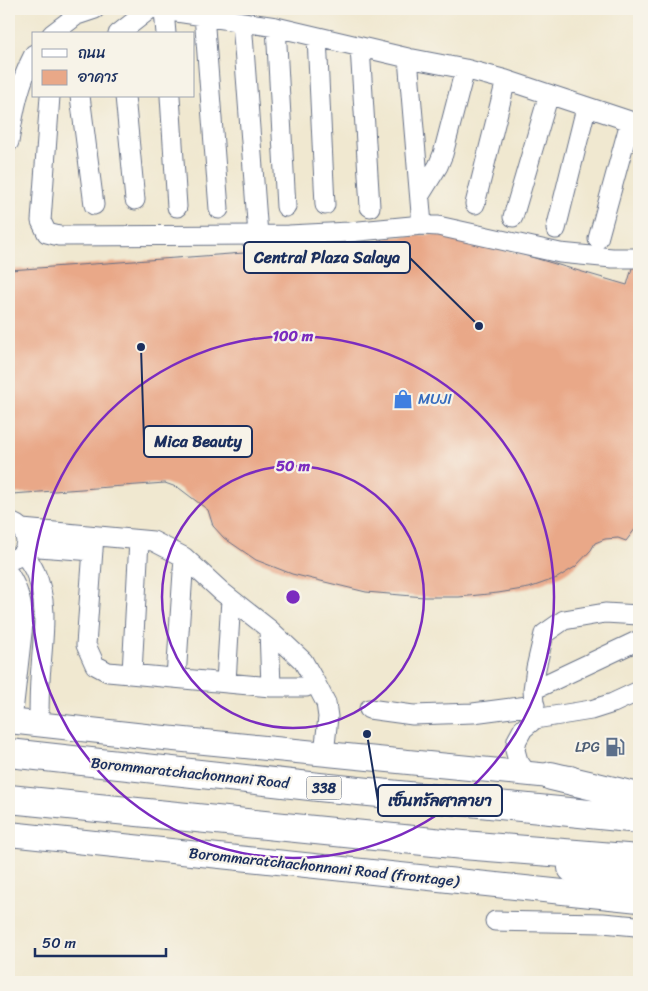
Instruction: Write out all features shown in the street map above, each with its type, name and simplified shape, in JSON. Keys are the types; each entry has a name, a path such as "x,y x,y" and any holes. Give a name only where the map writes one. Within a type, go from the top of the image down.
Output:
{"highway":[{"name":"Borommaratchachonnani Road","path":"9,753 319,788 639,819"},
{"path":"539,775 639,797"},
{"path":"9,799 464,845 639,859"},
{"path":"464,845 639,882"}],"main road":[{"name":"338","path":"10,721 324,754 639,784"},
{"name":"Borommaratchachonnani Road (frontage)","path":"9,834 639,900"}],"lane":[{"path":"55,32 77,15 95,9"},
{"path":"157,9 165,32"},
{"path":"122,32 157,9 276,27 506,80 635,123 598,239"},
{"path":"204,15 219,209"},
{"path":"242,22 258,235"},
{"path":"276,27 286,207"},
{"path":"317,36 325,205"},
{"path":"360,47 370,208"},
{"path":"9,142 16,101 24,75 32,58"},
{"path":"408,58 422,225"},
{"path":"420,195 438,166 464,70"},
{"path":"475,204 506,80"},
{"path":"514,217 549,94"},
{"path":"50,98 41,221 47,232 58,236 258,235 350,232 422,225 438,226 560,253 612,258 639,254"},
{"path":"80,98 94,205"},
{"path":"126,98 135,200"},
{"path":"170,98 177,207"},
{"path":"556,229 586,108"},
{"path":"132,673 139,540"},
{"path":"18,542 93,543 153,541 184,557 231,599 270,629 303,661 326,703 328,717 324,754"},
{"path":"18,542 35,572 41,589 43,604 44,625 39,692 39,724"},
{"path":"93,543 86,645 95,665 108,672 271,687 306,687 315,682"},
{"path":"176,678 184,557"},
{"path":"9,574 20,596 23,609 23,624 10,721"},
{"path":"226,682 231,599"},
{"path":"539,775 518,761 515,750 517,740 534,705 536,668 544,634 564,620 605,613 639,615"},
{"path":"270,629 271,687"},
{"path":"534,705 639,640"},
{"path":"369,709 413,715 473,713 534,705 591,710 639,692"},
{"path":"495,921 603,923 636,926 639,928"}],"building":[{"path":"449,233 627,285 633,265 639,267 639,524 626,541 618,538 605,539 595,543 575,567 557,578 529,588 459,597 424,597 366,592 292,574 256,560 224,538 213,526 208,510 179,488 165,483 12,494 9,457 10,270 382,243 381,238"}],"place":[{"name":"Central Plaza Salaya","path":"479,326"},
{"name":"Mica Beauty","path":"141,347"},
{"name":"MUJI","path":"403,399"},
{"name":"เซ็นทรัลศาลายา","path":"367,734"},
{"name":"LPG","path":"615,747"}]}
